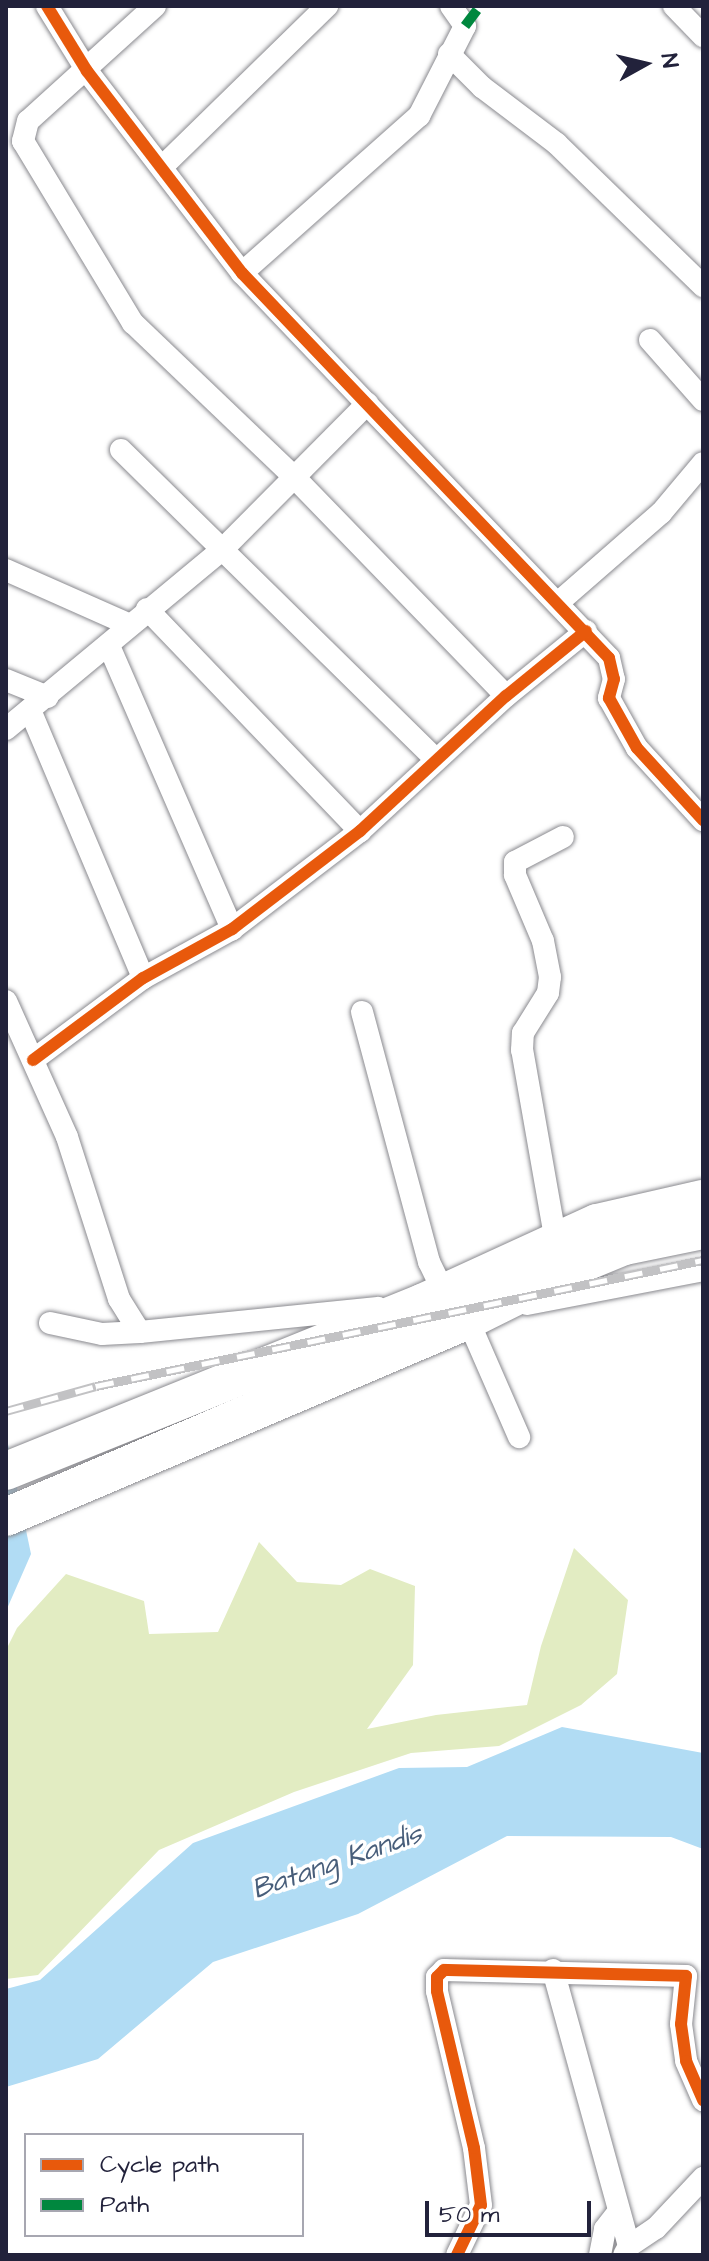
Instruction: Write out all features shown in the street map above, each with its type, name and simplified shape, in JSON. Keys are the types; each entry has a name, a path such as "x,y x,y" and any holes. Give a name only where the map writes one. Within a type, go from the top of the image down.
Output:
{"highway":[{"path":"6,1517 454,1307 556,1242 597,1223 703,1199"},
{"path":"22,1464 624,1246 703,1230"}],"street":[{"path":"47,6 87,71 242,273 560,601 609,658 614,679 609,698 637,748 703,820"},
{"path":"155,6 87,71 28,121 23,141 133,323 295,478 506,696"},
{"path":"162,167 327,6"},
{"path":"242,273 419,116 465,26 451,6"},
{"path":"674,6 703,36"},
{"path":"449,54 482,87 557,144 703,286"},
{"path":"650,340 703,400"},
{"path":"6,729 225,547 367,404"},
{"path":"121,450 225,547 436,760"},
{"path":"560,601 661,513 703,463"},
{"path":"6,570 130,625"},
{"path":"147,609 360,831"},
{"path":"21,1046 232,929 360,831 506,696 586,631"},
{"path":"109,646 232,929"},
{"path":"6,680 39,704 143,978"},
{"path":"556,1242 522,1050 523,1033 548,993 550,977 543,941 515,875 515,862 563,837"},
{"path":"6,1001 21,1046 67,1137 119,1299 140,1332"},
{"path":"362,1012 429,1262 519,1437"},
{"path":"50,1323 102,1334 454,1307 703,1270"},
{"path":"457,2255 481,2205 480,2177 437,1977 454,1968 695,1978 681,2024 686,2061 703,2100"},
{"path":"553,1970 626,2250 656,2228 703,2178"},
{"path":"600,2255 605,2229 616,2215"}],"green space":[{"path":"259,1542 297,1582 341,1585 370,1569 415,1586 413,1665 367,1729 436,1715 527,1705 541,1646 574,1548 628,1600 617,1674 581,1705 499,1746 411,1753 294,1792 159,1850 38,1975 6,1979 6,1650 17,1628 66,1574 144,1601 149,1634 218,1632"}],"water":[{"path":"6,1435 31,1554 6,1611"},
{"name":"Batang Kandis","path":"562,1727 703,1753 703,1849 671,1837 507,1836 358,1914 213,1962 98,2059 6,2087 6,1989 40,1980 193,1843 399,1768 467,1767"}],"railway":[{"path":"6,1411 96,1386 703,1260"}],"marked path":[{"path":"465,26 480,6"}],"cycle path":[{"path":"47,6 87,71 242,273 609,658 614,679 609,698 637,748 703,820"},
{"path":"33,1060 143,978 232,929 360,831 506,696 586,631"},
{"path":"457,2255 481,2205 474,2148 437,1991 437,1977 444,1970 686,1976 681,2024 686,2061 703,2100"}]}
